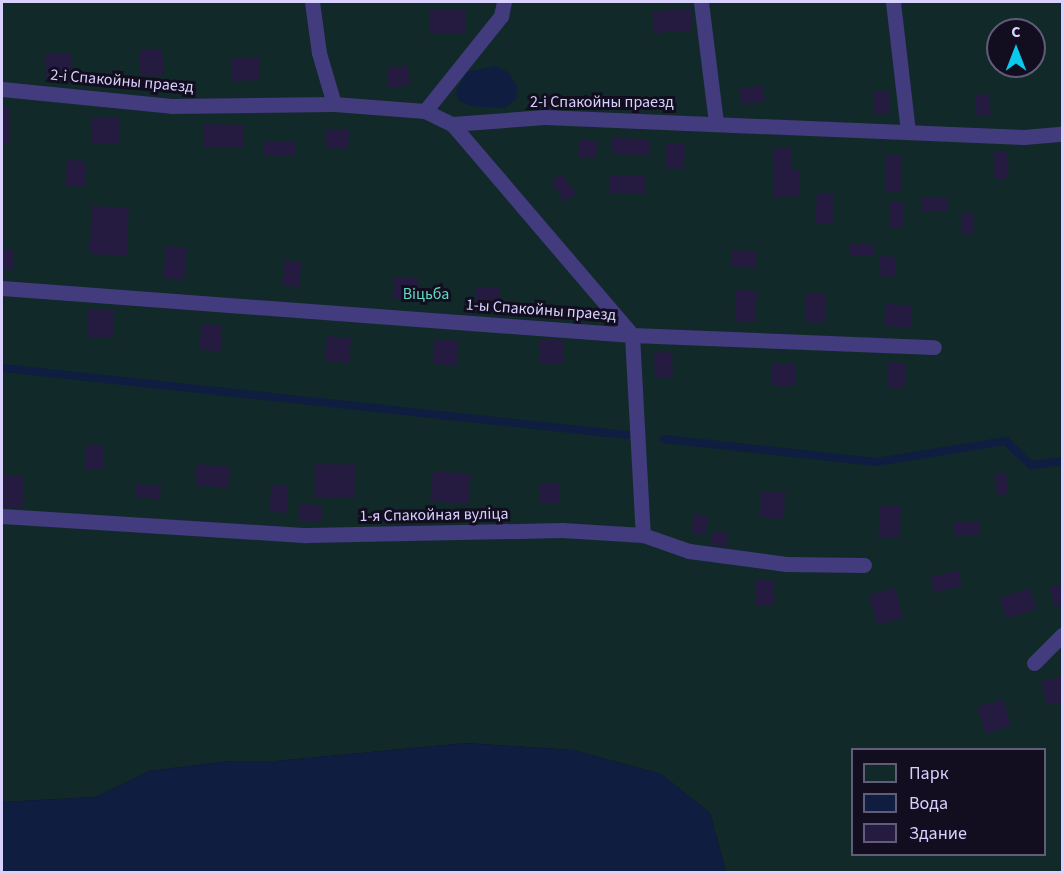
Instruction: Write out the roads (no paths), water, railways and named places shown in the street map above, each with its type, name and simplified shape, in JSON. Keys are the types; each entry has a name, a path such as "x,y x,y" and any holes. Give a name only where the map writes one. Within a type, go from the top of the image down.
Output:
{"lane":[{"path":"312,2 320,53 334,104"},
{"path":"425,111 501,16 504,2"},
{"path":"701,2 716,122"},
{"path":"893,2 908,132"},
{"name":"2-і Спакойны праезд","path":"2,88 171,106 334,104 425,111 452,124 545,117 716,122 908,132 1062,134"},
{"path":"452,124 632,335 643,536"},
{"name":"1-ы Спакойны праезд","path":"2,288 632,335 934,347"},
{"name":"1-я Спакойная вуліца","path":"2,516 306,535 562,530 643,536 689,551 786,564 864,565"},
{"path":"1034,663 1062,635"}],"water":[{"path":"496,66 509,73 517,87 516,99 505,108 471,106 458,100 456,91 467,72"},
{"path":"466,743 573,750 661,774 710,813 726,872 2,872 2,802 96,797 149,771 229,761 276,761"}],"waterway":[{"path":"2,368 626,435"},
{"path":"664,439 876,462 1006,441 1031,465 1062,461"}],"park label":[{"name":"Віцьба","path":"426,294"}]}
